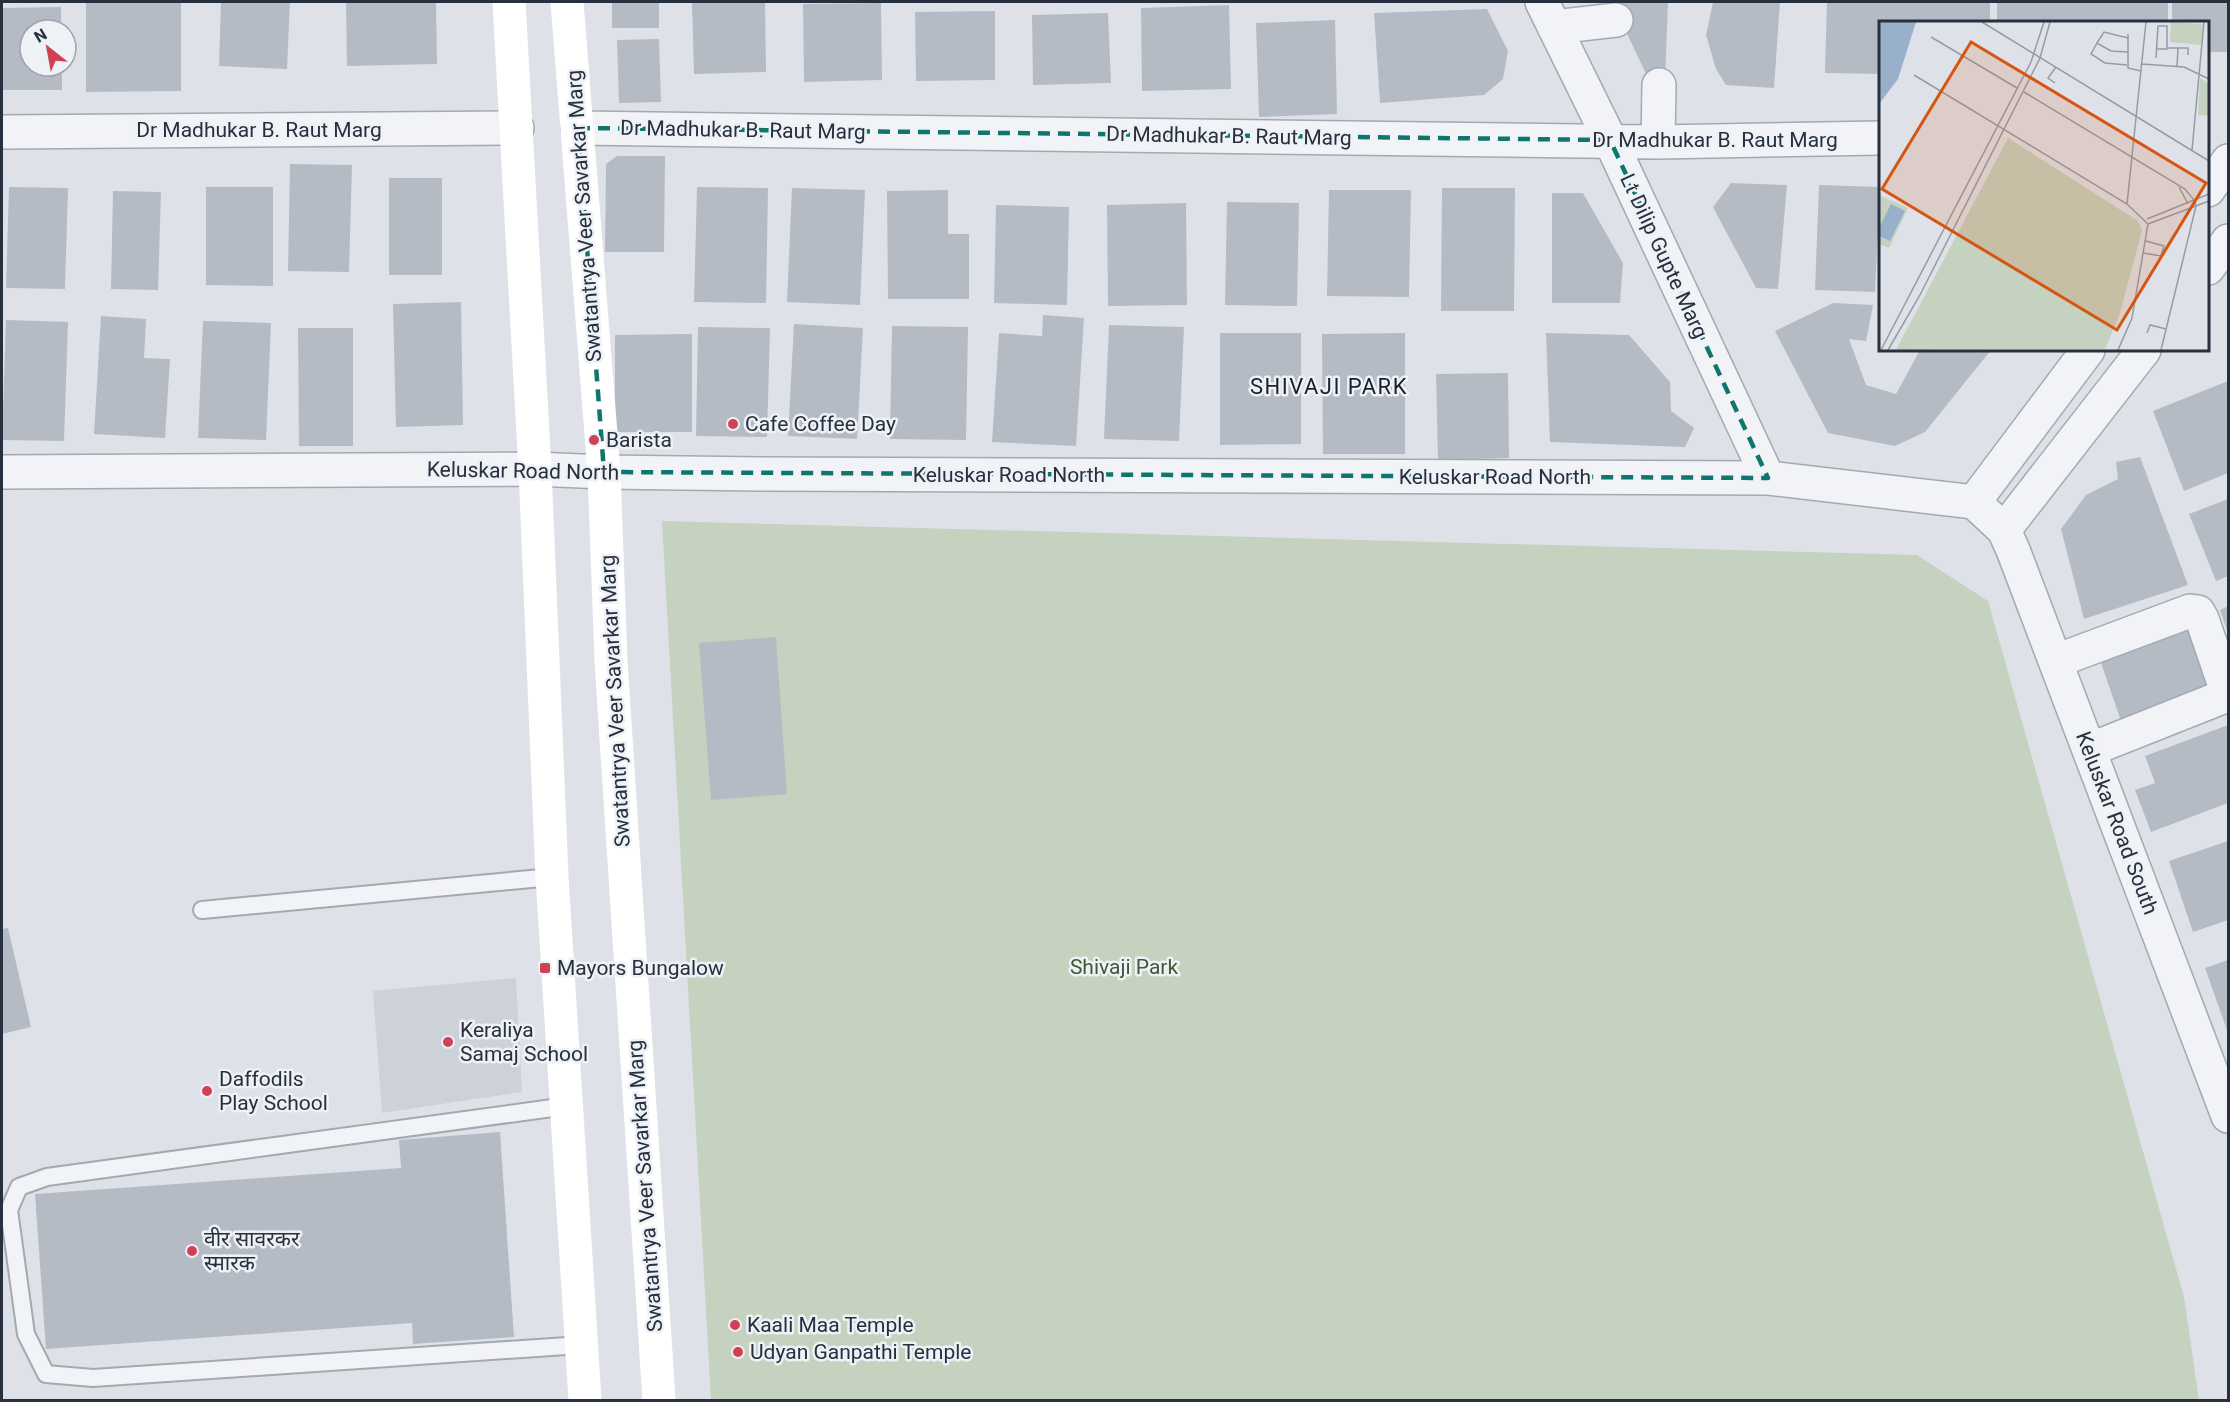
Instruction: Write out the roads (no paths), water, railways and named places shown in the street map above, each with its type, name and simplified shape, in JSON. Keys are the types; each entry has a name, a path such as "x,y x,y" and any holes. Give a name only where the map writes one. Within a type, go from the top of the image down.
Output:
{"main road":[{"path":"509,2 518,128 535,470 552,877 585,1401"},
{"name":"Swatantrya Veer Savarkar Marg","path":"567,2 604,472 611,661 658,1401"}],"street":[{"path":"1548,14 1616,20"},
{"name":"Lt Dilip Gupte Marg","path":"1548,14 1610,140 1768,478"},
{"path":"1658,142 1659,85"},
{"name":"Dr Madhukar B. Raut Marg","path":"2,132 518,128"},
{"name":"Dr Madhukar B. Raut Marg","path":"578,128 1658,142 1879,138"},
{"path":"2087,351 1974,502 2004,530 2143,351"},
{"name":"Keluskar Road North","path":"2,472 535,470 1768,478 1974,502"},
{"name":"Keluskar Road South","path":"2004,530 2229,1116"},
{"path":"2056,661 2190,611 2198,612 2202,619 2226,689 2225,696 2089,750"}],"lane":[{"path":"202,910 552,877"},
{"path":"567,1106 47,1177 19,1187 9,1210 26,1334 46,1374 93,1378 581,1345"}],"place":[{"name":"Cafe Coffee Day","path":"733,424"},
{"name":"Barista","path":"594,440"},
{"name":"Mayors Bungalow","path":"545,968"},
{"name":"Keraliya Samaj School","path":"448,1042"},
{"name":"Daffodils Play School","path":"207,1091"},
{"name":"वीर सावरकर स्मारक","path":"192,1251"},
{"name":"Kaali Maa Temple","path":"735,1325"},
{"name":"Udyan Ganpathi Temple","path":"738,1352"}],"district":[{"name":"SHIVAJI PARK","path":"1329,386"}],"park label":[{"name":"Shivaji Park","path":"1124,967"}]}
